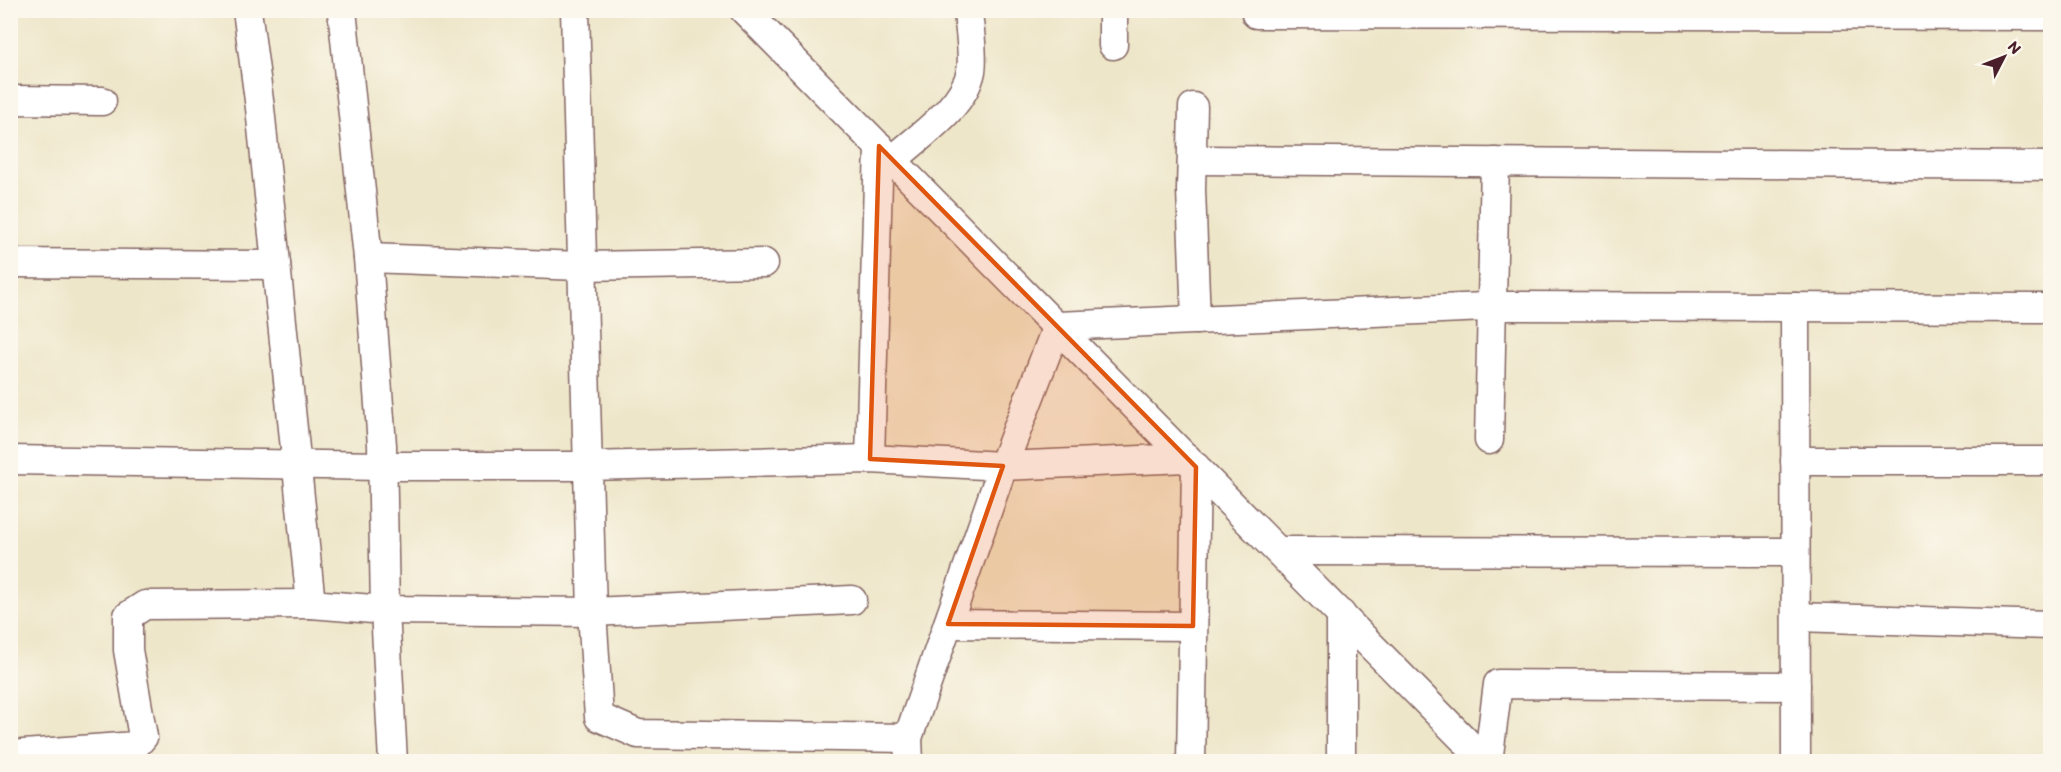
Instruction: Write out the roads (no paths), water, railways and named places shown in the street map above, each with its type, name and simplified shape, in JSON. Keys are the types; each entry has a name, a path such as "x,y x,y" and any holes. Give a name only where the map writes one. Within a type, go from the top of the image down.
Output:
{"street":[{"path":"247,10 260,108 311,604"},
{"path":"342,10 368,258 382,466 385,610 393,762"},
{"path":"574,10 592,612 599,717 638,734 909,750 948,624 1057,326"},
{"path":"744,10 1487,762"},
{"path":"886,153 952,107 965,89 971,69 968,10"},
{"path":"1113,10 1113,45"},
{"path":"1256,14 1500,12 2050,16"},
{"path":"10,100 102,101"},
{"path":"1193,107 1191,190 1196,320"},
{"path":"870,459 886,153"},
{"path":"1193,160 2050,166"},
{"path":"1489,440 1495,162"},
{"path":"368,258 581,266 764,263"},
{"path":"10,263 276,265"},
{"path":"1057,326 1491,307 2050,308"},
{"path":"1795,307 1796,762"},
{"path":"10,460 382,466 588,466 870,459 1004,466 1191,462"},
{"path":"1795,461 2050,461"},
{"path":"1191,462 1193,626 1191,762"},
{"path":"1279,551 1796,552"},
{"path":"10,755 135,746 143,736 128,650 128,616 145,605 311,604 385,610 592,612 852,600"},
{"path":"1341,614 1341,762"},
{"path":"1796,617 2050,625"},
{"path":"948,624 1193,626"},
{"path":"1487,762 1498,684 1796,686"}]}
